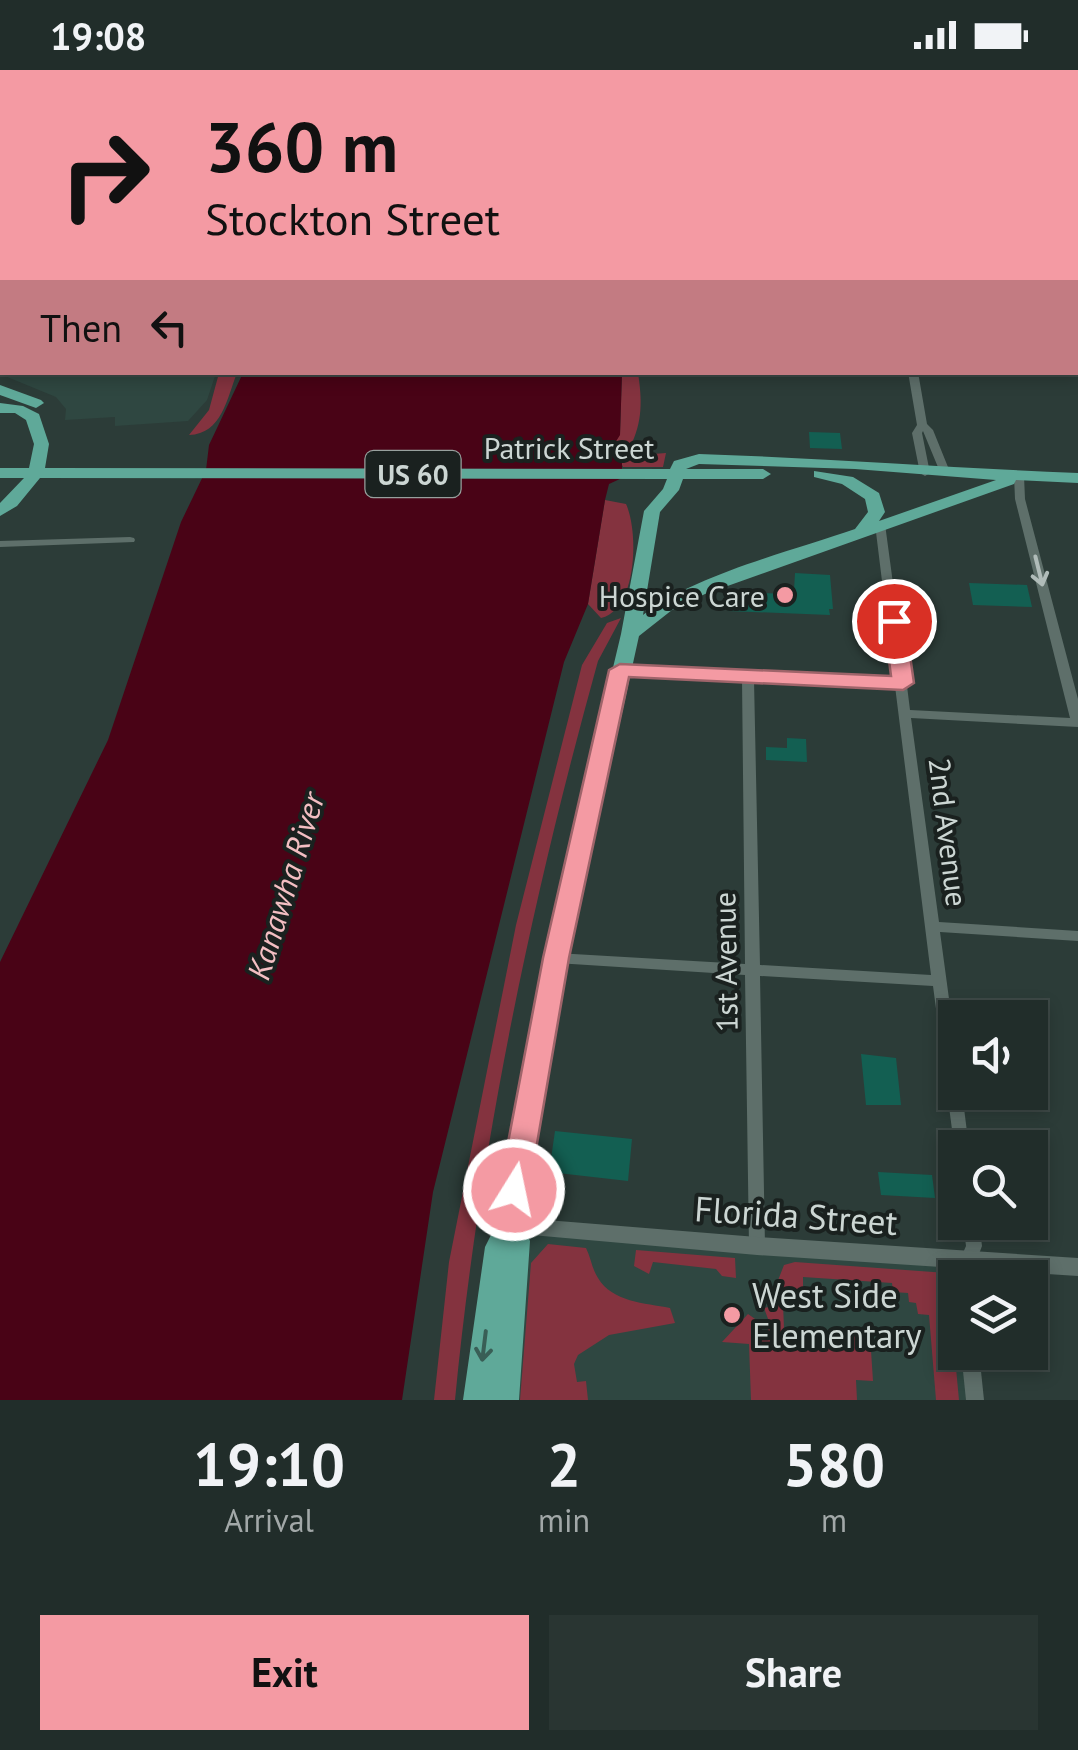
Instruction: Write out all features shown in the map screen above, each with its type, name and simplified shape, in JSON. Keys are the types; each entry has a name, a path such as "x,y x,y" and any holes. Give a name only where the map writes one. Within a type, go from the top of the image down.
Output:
{"main road":[{"path":"0,390 42,408 48,426 33,480 0,511"},
{"path":"0,408 18,409 33,416 41,444"},
{"path":"478,1400 499,1247 509,1225 556,958 638,597 652,511 671,490 683,462 772,461 924,468"},
{"name":"Patrick Street","path":"0,475 820,474 924,468 1019,476 1078,476"},
{"path":"947,502 952,493 951,472"},
{"name":"Patrick Street","path":"951,472 1078,476"},
{"path":"820,474 847,480 873,496 877,512 871,527"},
{"path":"630,634 660,611 698,590 1019,476"},
{"path":"638,597 644,609 660,611"},
{"path":"504,1400 516,1249 509,1225"}],"street":[{"path":"913,375 922,425 951,472"},
{"path":"922,425 917,433 924,468"},
{"path":"906,714 1078,722 1020,499 1019,476"},
{"name":"2nd Avenue","path":"871,527 903,683 959,1130"},
{"path":"0,544 130,540"},
{"path":"620,670 903,683"},
{"name":"1st Avenue","path":"748,676 756,1246"},
{"path":"934,927 1078,936"},
{"path":"556,958 938,981"},
{"name":"Florida Street","path":"509,1225 938,1265"},
{"name":"Florida Street","path":"1048,1267 1078,1267"},
{"path":"972,1370 976,1400"}],"shaded area":[{"path":"2,375 215,375 207,400 188,421 115,426 115,417 65,420 66,409 56,397"},
{"path":"218,375 236,375 216,422 189,435 209,410"},
{"path":"622,375 638,375 639,419 630,447 640,455 666,453 663,467 623,467 613,446 620,434"},
{"path":"605,500 626,504 633,550 622,600 613,612 601,618 588,604"},
{"path":"621,618 598,661 551,843 510,1028 478,1213 455,1400 434,1400 449,1262 516,925 582,665 607,623"},
{"name":"West Side Elementary","path":"509,1225 967,1259 938,1260 938,1370 972,1370 975,1400 504,1400"},
{"path":"548,1244 586,1248 604,1286 630,1300 670,1308 675,1323 609,1335 578,1355 574,1364 577,1382 586,1381 588,1400 520,1400 531,1263"},
{"path":"636,1250 735,1258 736,1278 722,1276 716,1269 653,1262 649,1274 634,1266"},
{"path":"795,1262 938,1272 938,1370 956,1370 959,1400 936,1400 929,1315 918,1314 908,1293 893,1292 892,1283 803,1277 803,1293 788,1292 787,1297 762,1300 775,1288 784,1265"},
{"path":"783,1304 784,1328 870,1335 873,1381 856,1380 857,1400 751,1400 749,1344 722,1342 748,1314 758,1321 763,1334 771,1327 764,1308"}],"water":[{"name":"Kanawha River","path":"242,375 622,375 620,435 613,446 622,461 622,478 609,484 588,604 564,662 433,1192 402,1400 0,1400 0,962 108,740 181,522 206,470 209,445"}],"building":[{"path":"809,432 840,433 842,449 810,448"},
{"name":"Hospice Care","path":"795,573 830,575 830,615 728,611 728,606 724,606 724,595 740,596 740,592 788,594 787,590 794,590"},
{"path":"969,583 1027,585 1032,607 973,605"},
{"path":"787,738 806,739 807,762 766,760 766,747 787,748"},
{"path":"861,1054 896,1058 901,1105 866,1105"},
{"path":"555,1131 632,1139 628,1181 549,1172"},
{"path":"878,1172 932,1175 935,1198 881,1195"}],"place":[{"name":"Hospice Care","path":"785,595"},
{"name":"West Side Elementary","path":"732,1315"}],"route":[{"path":"514,1190 556,958 620,670 903,683 894,621"}]}
